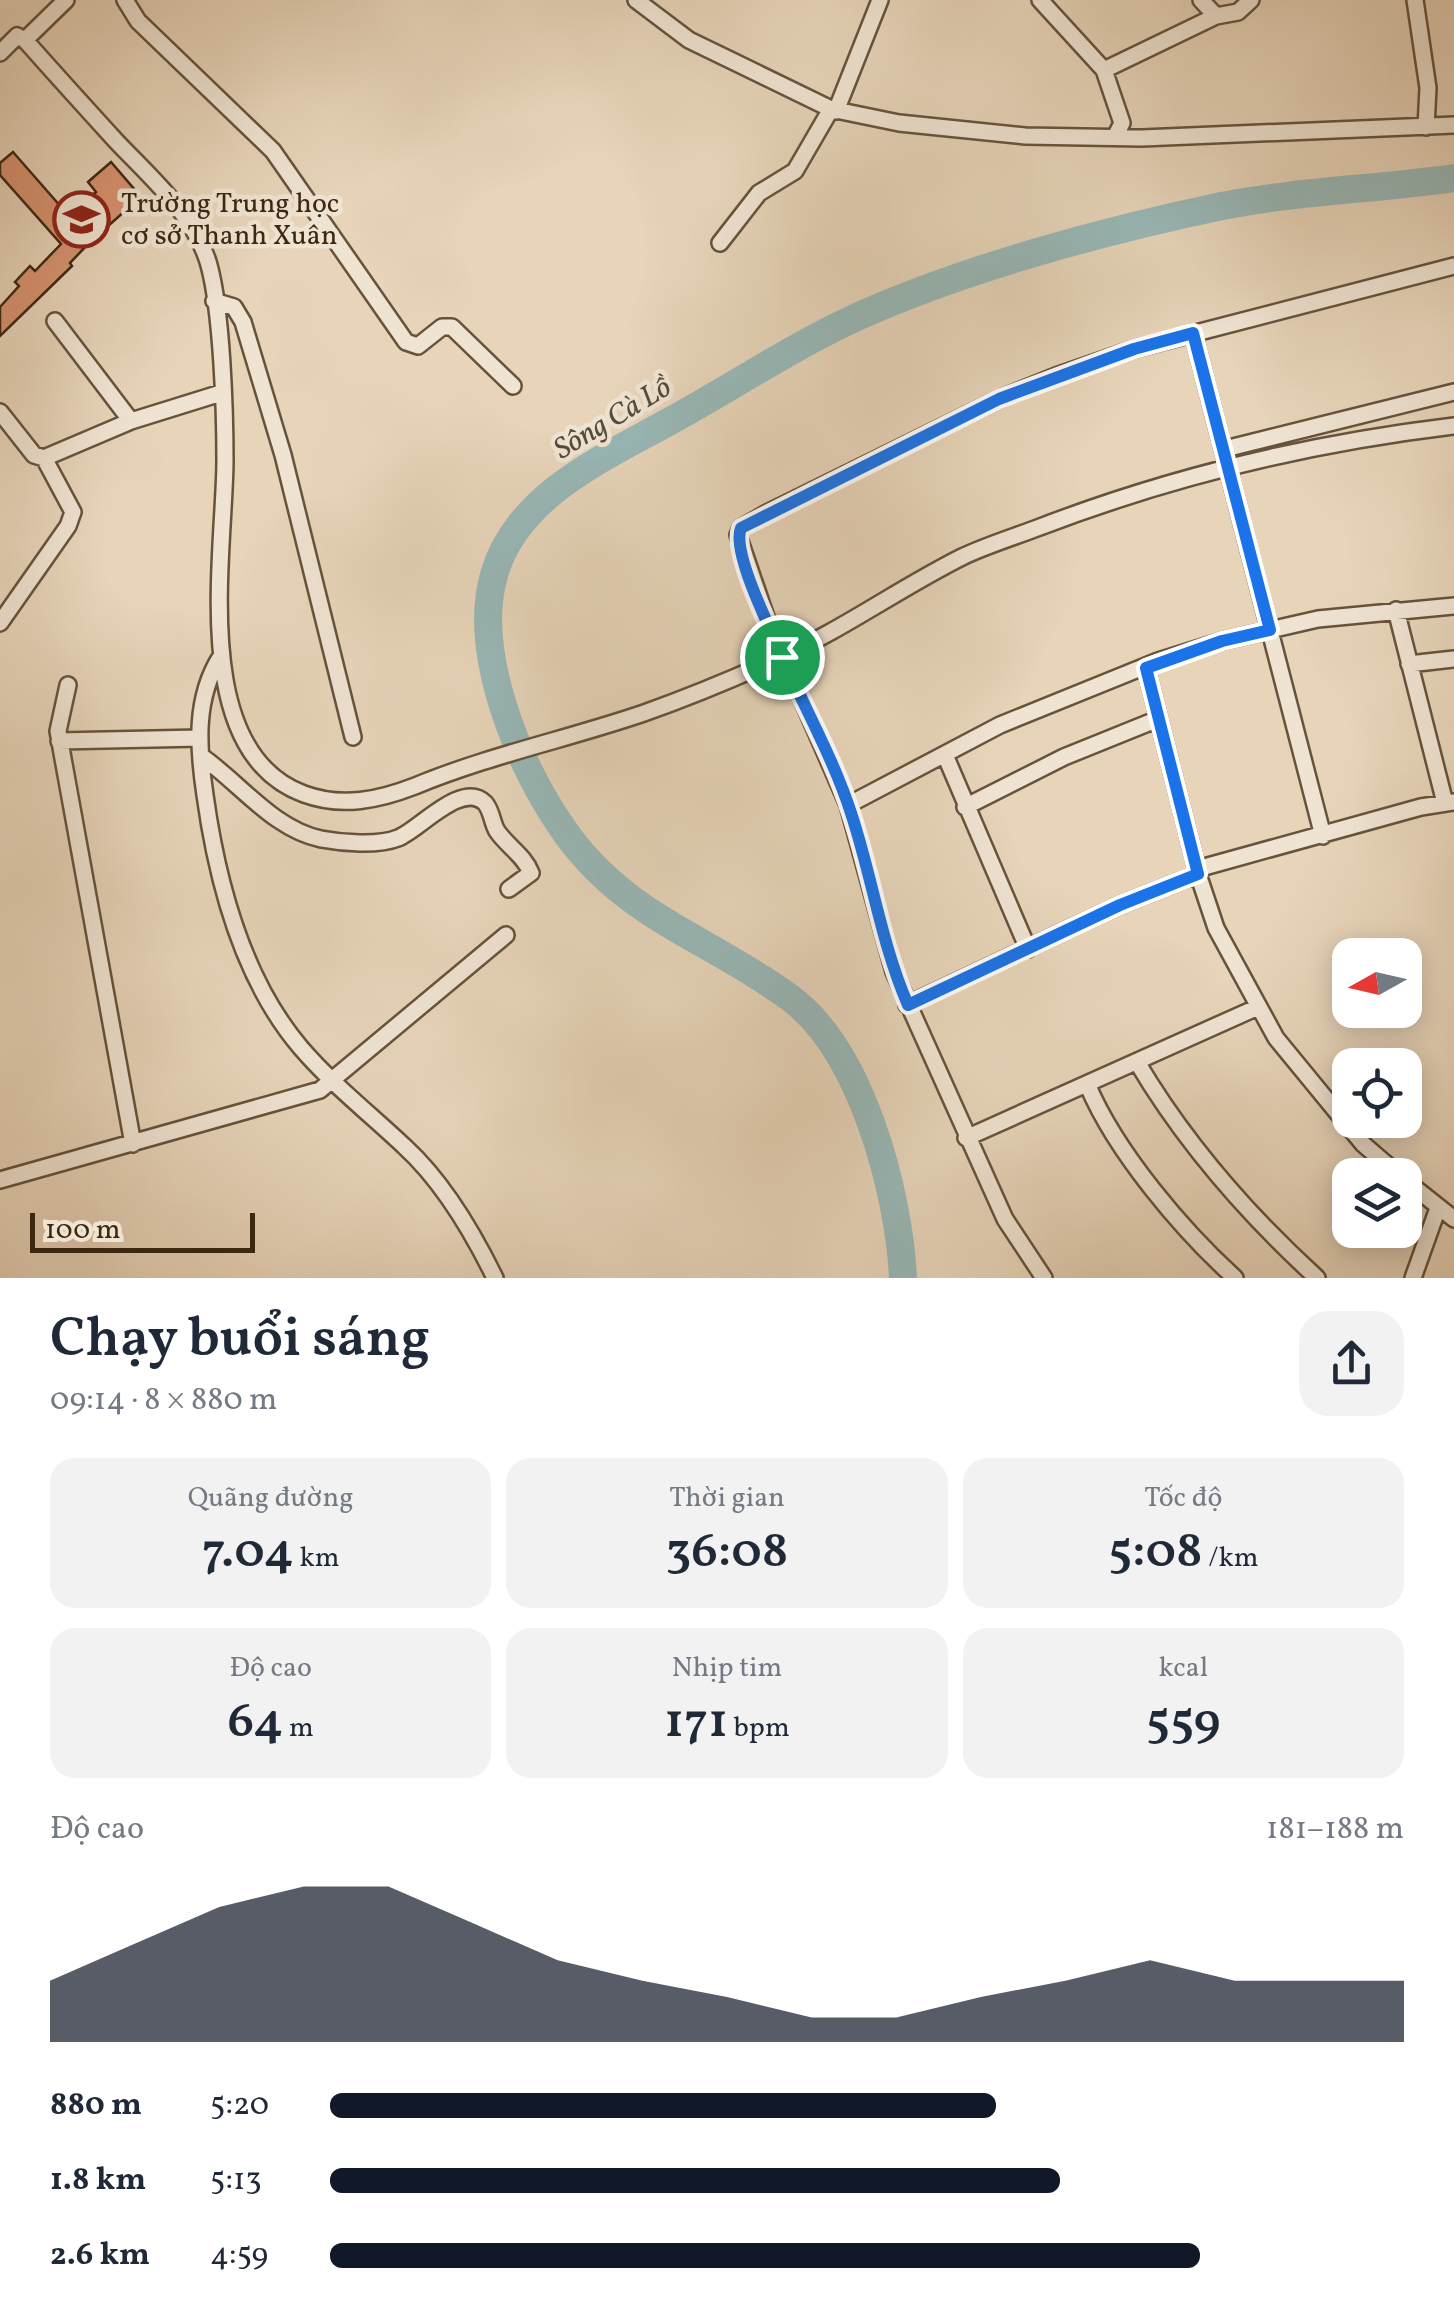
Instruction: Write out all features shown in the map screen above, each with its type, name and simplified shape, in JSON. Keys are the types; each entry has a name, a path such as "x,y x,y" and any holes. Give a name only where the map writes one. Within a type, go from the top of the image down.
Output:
{"street":[{"path":"24,40 66,0"},
{"path":"125,0 138,21 273,152 406,342 418,346 442,327 452,327 513,386"},
{"path":"720,242 758,193 795,171 834,110 880,0"},
{"path":"1040,0 1104,70 1122,124 1116,137"},
{"path":"1201,0 1216,16"},
{"path":"1104,70 1216,16 1238,12 1250,0"},
{"path":"1415,0 1428,88 1426,127"},
{"path":"640,1 689,40 834,110 899,122 1025,136 1116,137 1454,126"},
{"path":"0,53 17,36 24,40 162,190 192,229 211,271 225,460 222,654 233,713 249,754 293,790 320,800 358,802 388,797 475,761 644,713 782,657 964,556 1226,457 1454,392"},
{"path":"1044,1278 1005,1219 894,972 848,805 782,657 742,557 738,535 741,528 999,399 1134,349 1454,266"},
{"path":"214,302 234,307 243,322 283,455 353,738"},
{"path":"56,321 131,421"},
{"path":"1193,333 1323,836"},
{"path":"0,412 34,456 44,458 131,421 222,393"},
{"path":"1226,457 1454,426"},
{"path":"0,623 68,526 73,512 44,458"},
{"path":"848,805 1000,725 1222,641 1318,619 1454,606"},
{"path":"908,1005 1197,872 1449,802 1396,610"},
{"path":"222,654 199,713 200,738 211,843 237,931 274,1010 299,1046 431,1176 495,1278"},
{"path":"1409,664 1454,659"},
{"path":"1146,668 1197,872 1216,928 1276,1038 1351,1129 1382,1158"},
{"path":"68,685 58,731 133,1144"},
{"path":"965,807 1064,757 1158,719"},
{"path":"60,741 200,738"},
{"path":"202,756 263,809 304,834 323,840 398,838 460,797 474,797 484,803 496,830 528,865 531,873 510,890"},
{"path":"945,756 1028,948"},
{"path":"0,1180 304,1098 320,1090 506,935"},
{"path":"966,1138 1258,1007"},
{"path":"1137,1062 1204,1160 1271,1236 1316,1278"},
{"path":"1088,1086 1097,1108 1155,1190 1235,1278"},
{"path":"1422,1194 1454,1219"},
{"path":"1413,1278 1438,1208"}],"building":[{"path":"13,152 69,216 96,192 88,182 111,162 141,197 91,241 70,263 72,266 0,336 0,307 19,286 15,282 30,266 35,271 61,244 0,175 0,163"}],"waterway":[{"name":"Sông Cà Lồ","path":"903,1278 894,1206 872,1126 837,1051 815,1021 789,997 666,922 609,881 583,855 543,797 514,737 494,670 489,605 494,575 505,547 543,501 592,464 812,340 901,298 1038,252 1222,206 1454,178"}],"place":[{"name":"Trường Trung học cơ sở Thanh Xuân","path":"82,220"}],"route":[{"path":"1193,333 1270,630 1222,641 1146,668 1198,874 1120,905 908,1005 894,972 852,816 782,657 742,557 738,535 741,528 999,399 1134,349 1193,333"}]}
